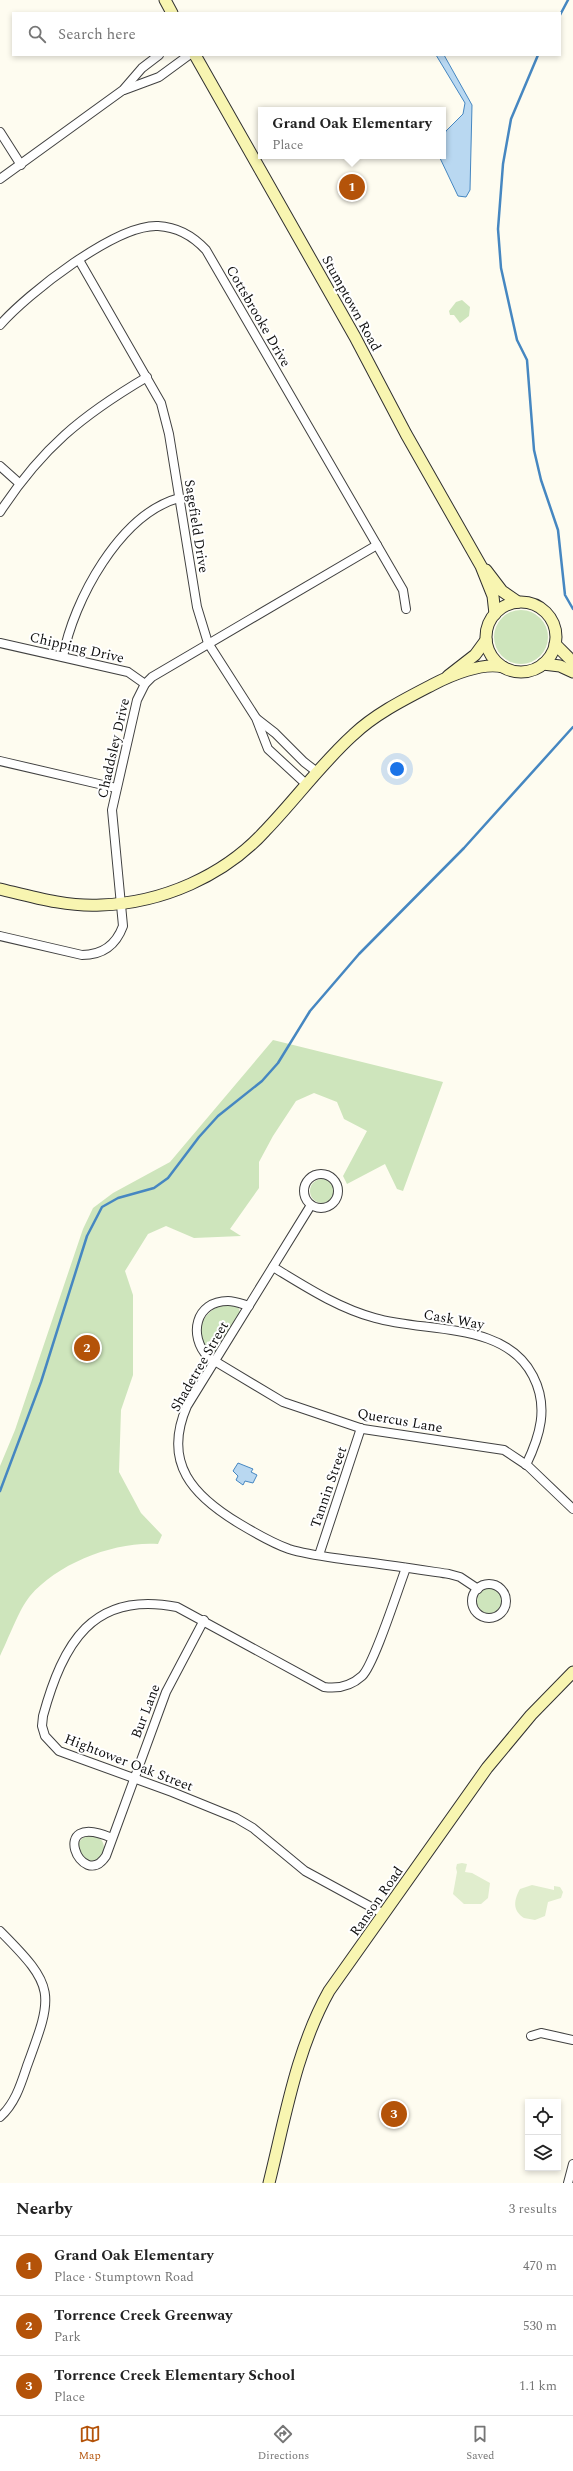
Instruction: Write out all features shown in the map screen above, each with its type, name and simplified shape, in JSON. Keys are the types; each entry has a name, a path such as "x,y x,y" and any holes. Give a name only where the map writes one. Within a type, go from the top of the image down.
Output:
{"street":[{"path":"165,0 171,12"},
{"path":"0,179 123,90 142,68 158,56"},
{"path":"123,90 159,76 188,56"},
{"name":"Stumptown Road","path":"196,56 352,330 406,434 481,566 493,596 495,614"},
{"path":"0,132 21,165"},
{"name":"Cottsbrooke Drive","path":"0,325 35,290 79,260 109,243 151,226 178,230 198,241 206,250 403,590 406,609"},
{"name":"Sagefield Drive","path":"79,260 161,403 179,498 197,607 208,643 256,718 268,749 306,784"},
{"path":"0,512 19,483 61,436 103,404 147,377"},
{"path":"0,466 19,483"},
{"path":"63,657 77,608 105,558 147,514 167,501 179,498"},
{"name":"Chaddsley Drive","path":"0,936 72,953 93,955 110,946 119,937 123,926 122,904 112,818 116,788 137,700 144,684 208,643 377,545"},
{"name":"Stumptown Road","path":"481,566 502,591 518,602"},
{"path":"0,889 74,904 122,904 169,893 219,869 264,832 317,772 353,734 366,724 445,679 481,665 491,664 524,671 543,664 549,658 555,644 554,628 547,614 528,603 518,602 501,608 490,622 486,640 475,655 445,679"},
{"path":"486,640 495,660 503,667"},
{"name":"Chipping Drive","path":"0,643 128,672 144,684"},
{"path":"555,644 573,662"},
{"path":"543,664 560,666 573,672"},
{"path":"256,718 275,733 304,762 317,772"},
{"path":"0,761 116,788"},
{"path":"318,1175 329,1176 337,1184 338,1195 336,1200 323,1208 312,1205 305,1198 304,1192 308,1181 318,1175"},
{"name":"Shadetree Street","path":"312,1205 187,1406 181,1421 179,1449 184,1474 199,1495 233,1520 289,1549 319,1555 449,1574 460,1578 478,1589"},
{"name":"Cask Way","path":"273,1267 323,1298 376,1318 492,1339 514,1351 529,1368 538,1385 542,1406 538,1440 526,1465"},
{"name":"Quercus Lane","path":"249,1306 226,1301 212,1304 200,1314 196,1327 198,1342 203,1352 215,1361 283,1402 361,1428 504,1450 526,1465 573,1510"},
{"name":"Tannin Street","path":"319,1555 361,1428"},
{"name":"Hightower Oak Street","path":"384,1914 305,1871 253,1828 236,1818 59,1751 45,1736 42,1726 43,1716 66,1654 73,1641 98,1617 129,1605 161,1604 177,1607 204,1620 316,1684 333,1688 354,1682 367,1669 406,1568"},
{"path":"490,1584 501,1588 505,1592 506,1604 501,1614 485,1618 476,1612 472,1601 478,1589 490,1584"},
{"name":"Bur Lane","path":"112,1838 95,1830 84,1832 76,1840 74,1846 77,1857 86,1864 100,1862 106,1856 174,1674 204,1620"},
{"name":"Ranson Road","path":"269,2183 286,2111 312,2026 329,1992 500,1751 531,1715 573,1672"},
{"path":"0,1933 35,1968 43,1983 46,2007 43,2023 15,2097 0,2117"},
{"path":"531,2036 541,2033 573,2040"},
{"path":"568,2183 573,2164"}],"green space":[{"path":"462,300 470,307 469,316 460,323 454,315 450,315 449,311 456,302"},
{"path":"516,610 526,610 536,614 544,622 548,632 548,642 544,652 536,660 526,664 516,664 506,660 498,652 494,642 494,632 498,622 506,614"},
{"path":"273,1040 443,1082 403,1191 397,1189 385,1164 347,1184 343,1176 367,1131 344,1119 337,1102 314,1093 296,1101 273,1136 259,1162 259,1188 230,1229 241,1236 194,1238 166,1226 148,1234 125,1271 133,1295 133,1375 121,1410 119,1472 141,1513 162,1535 158,1544 124,1546 88,1556 71,1564 42,1584 26,1602 0,1656 0,1466 15,1430 83,1229 93,1208 113,1193 170,1162"},
{"path":"322,1179 331,1182 334,1191 331,1200 322,1203 313,1200 310,1191 313,1182"},
{"path":"227,1304 238,1306 240,1312 215,1353 211,1354 204,1347 201,1340 201,1324 211,1311"},
{"path":"490,1588 499,1592 503,1601 499,1610 490,1614 481,1610 477,1601 481,1592"},
{"path":"91,1835 100,1839 104,1848 100,1857 91,1861 82,1857 78,1848 82,1839"},
{"path":"457,1864 467,1864 465,1872 472,1873 490,1883 488,1898 481,1904 464,1904 453,1894"},
{"path":"532,1885 554,1890 554,1886 560,1887 563,1892 561,1898 548,1902 545,1916 535,1920 524,1918 520,1915 517,1912 515,1905 516,1897 520,1889"}],"water":[{"path":"437,56 445,56 472,105 470,190 466,197 458,196 440,159 446,159 446,131 463,114 465,103"},
{"path":"238,1463 253,1469 251,1472 257,1475 253,1483 245,1481 243,1485 236,1480 238,1476 233,1471"}],"waterway":[{"path":"561,13 568,0"},
{"path":"538,56 511,119 503,164 498,229 501,268 517,340 527,360 534,450 541,480 558,530 565,595 573,609"},
{"path":"0,1491 41,1382 87,1236 102,1207 118,1198 154,1188 168,1178 199,1137 218,1116 262,1081 278,1063 310,1011 359,954 464,848 573,727"}],"place":[{"name":"Grand Oak Elementary","path":"352,187"},
{"name":"Torrence Creek Greenway","path":"87,1348"},
{"name":"Torrence Creek Elementary School","path":"394,2114"}]}
